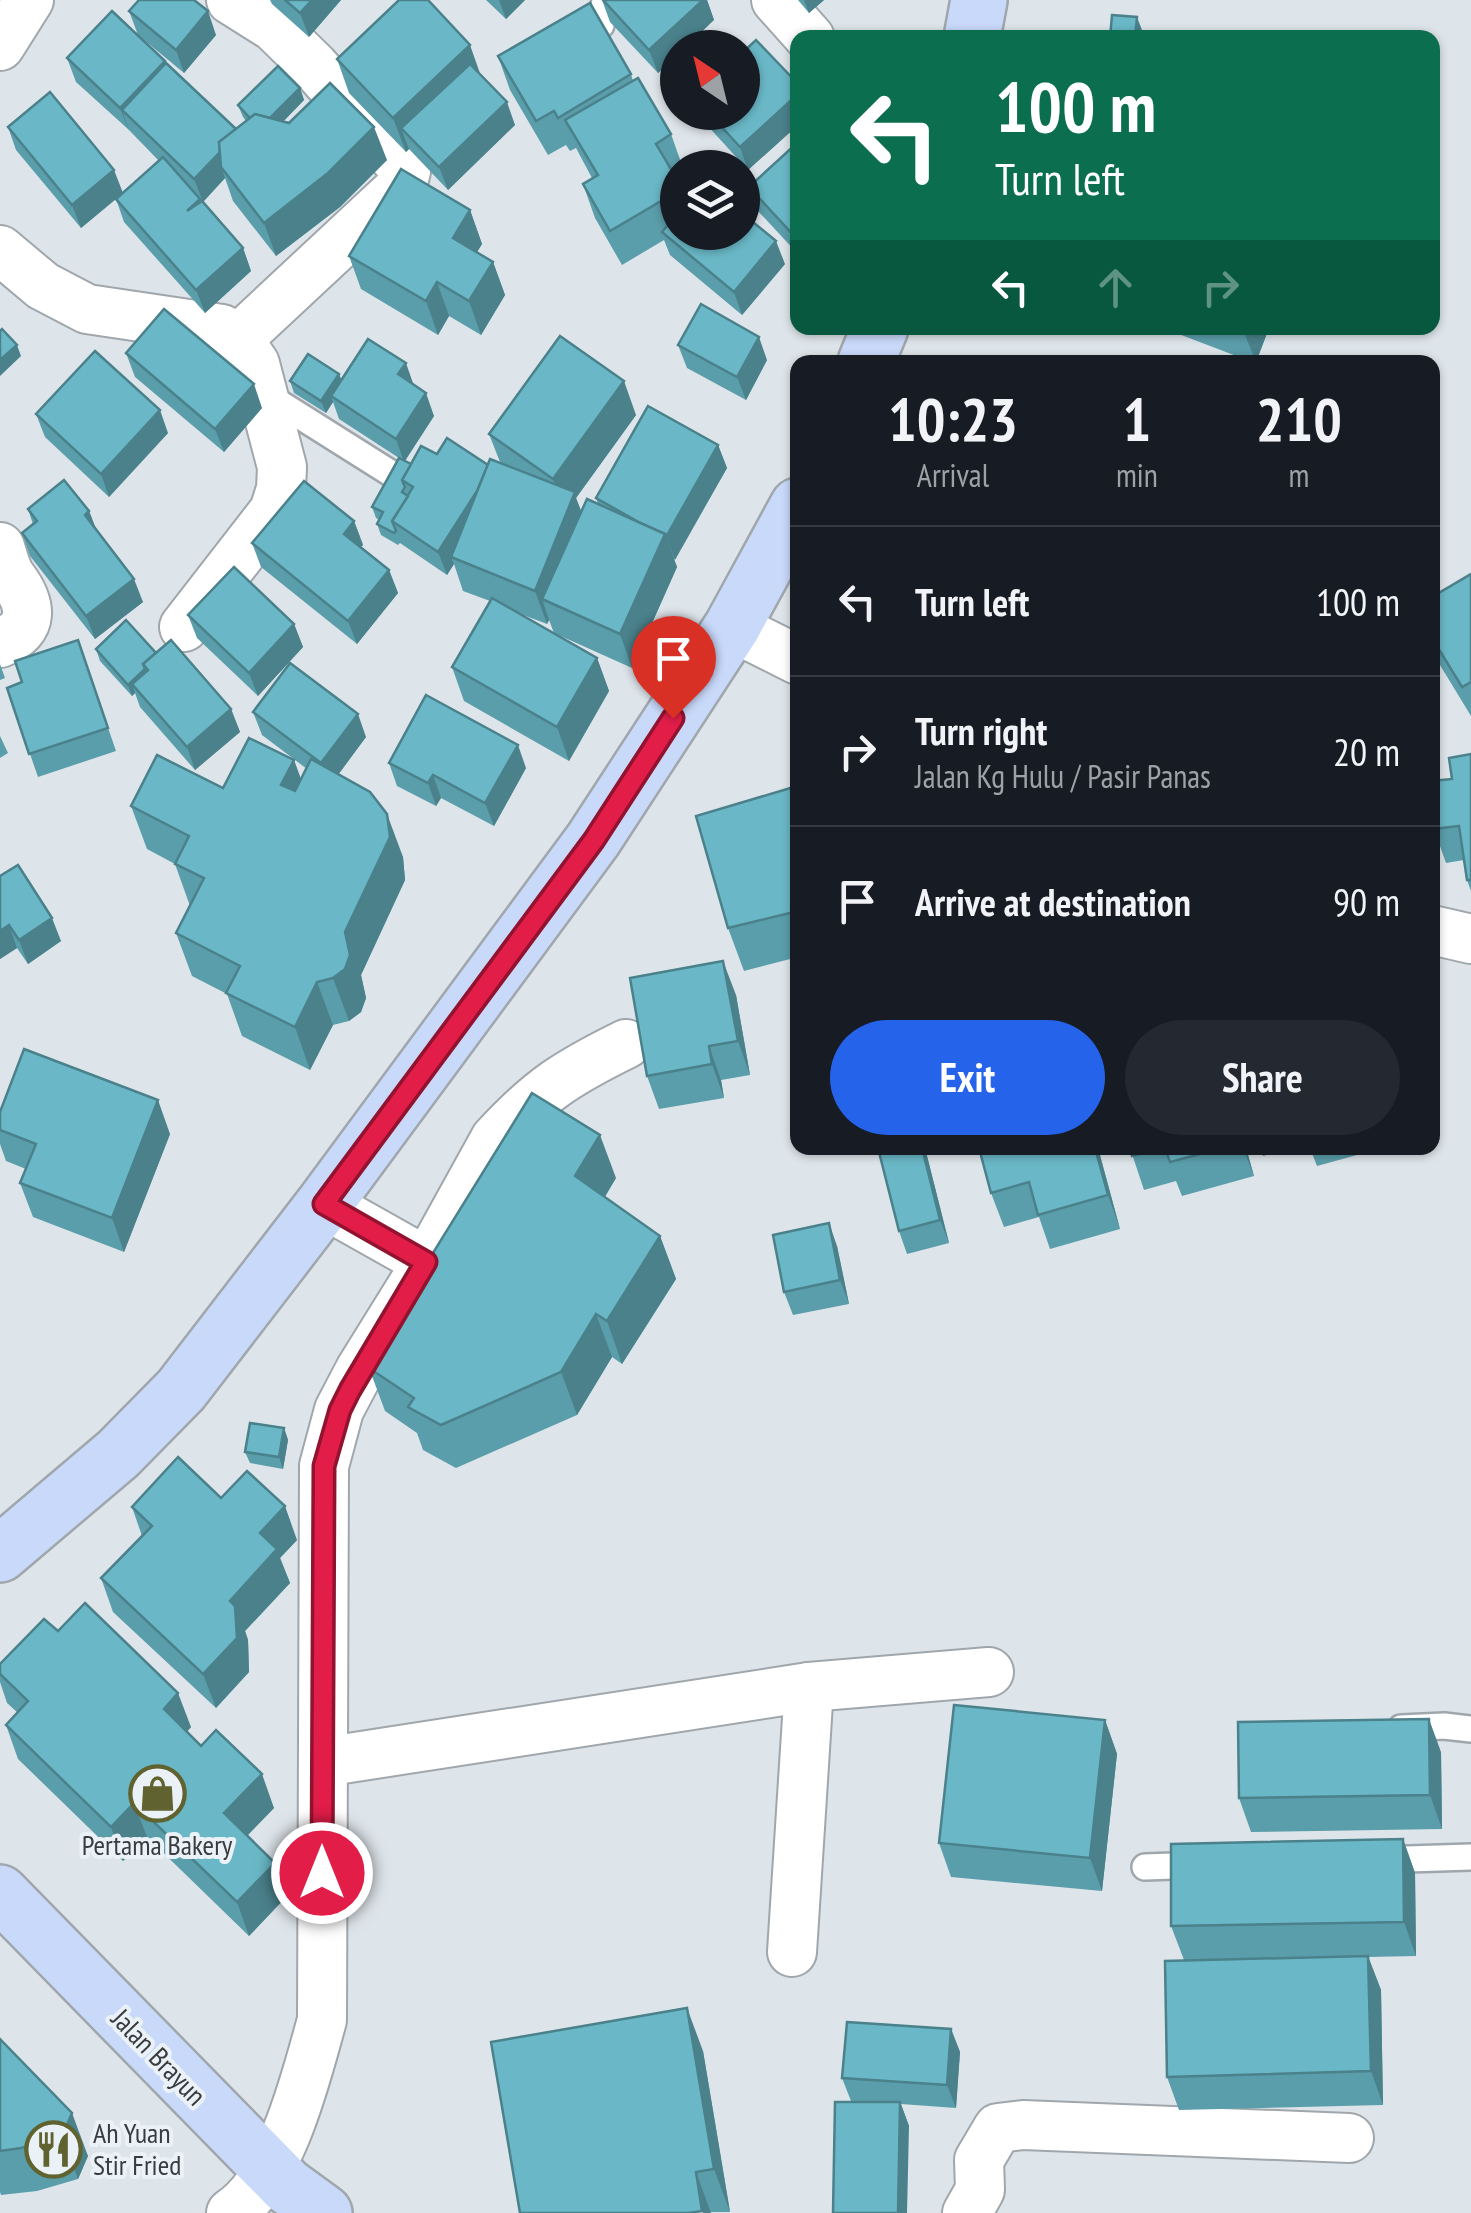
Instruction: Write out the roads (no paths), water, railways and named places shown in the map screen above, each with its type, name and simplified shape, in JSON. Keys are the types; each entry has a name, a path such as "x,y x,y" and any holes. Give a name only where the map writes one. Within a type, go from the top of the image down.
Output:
{"main road":[{"path":"973,30 979,0"},
{"path":"0,1554 118,1454 181,1390 324,1204 594,840 732,627 790,521"},
{"name":"Jalan Brayun","path":"0,1893 287,2186 324,2213"}],"street":[{"path":"0,46 30,0"},
{"path":"231,0 287,40 406,171 402,186 238,339"},
{"path":"776,0 803,30"},
{"path":"0,250 42,286 88,309 222,329 238,339 255,364 282,467 281,490 274,510 184,627"},
{"path":"0,546 11,576 26,595 28,608 22,628 0,642"},
{"path":"732,627 790,656"},
{"path":"1440,932 1471,939"},
{"path":"231,2213 242,2206 270,2167 301,2093 322,2020 324,1466 340,1410 495,1139 526,1105 565,1074 626,1044"},
{"path":"324,1204 426,1262"},
{"path":"323,1762 810,1687 989,1672"},
{"path":"792,1952 810,1687"},
{"path":"967,2213 980,2190 979,2160 998,2128 1023,2125 1348,2138"}],"lane":[{"path":"262,392 392,474"},
{"path":"1368,1730 1471,1728"},
{"path":"1356,1860 1471,1857"},
{"path":"1145,1866 1222,1864"}],"place":[{"name":"Pertama Bakery","path":"157,1794"},
{"name":"Ah Yuan Stir Fried","path":"54,2149"}]}
